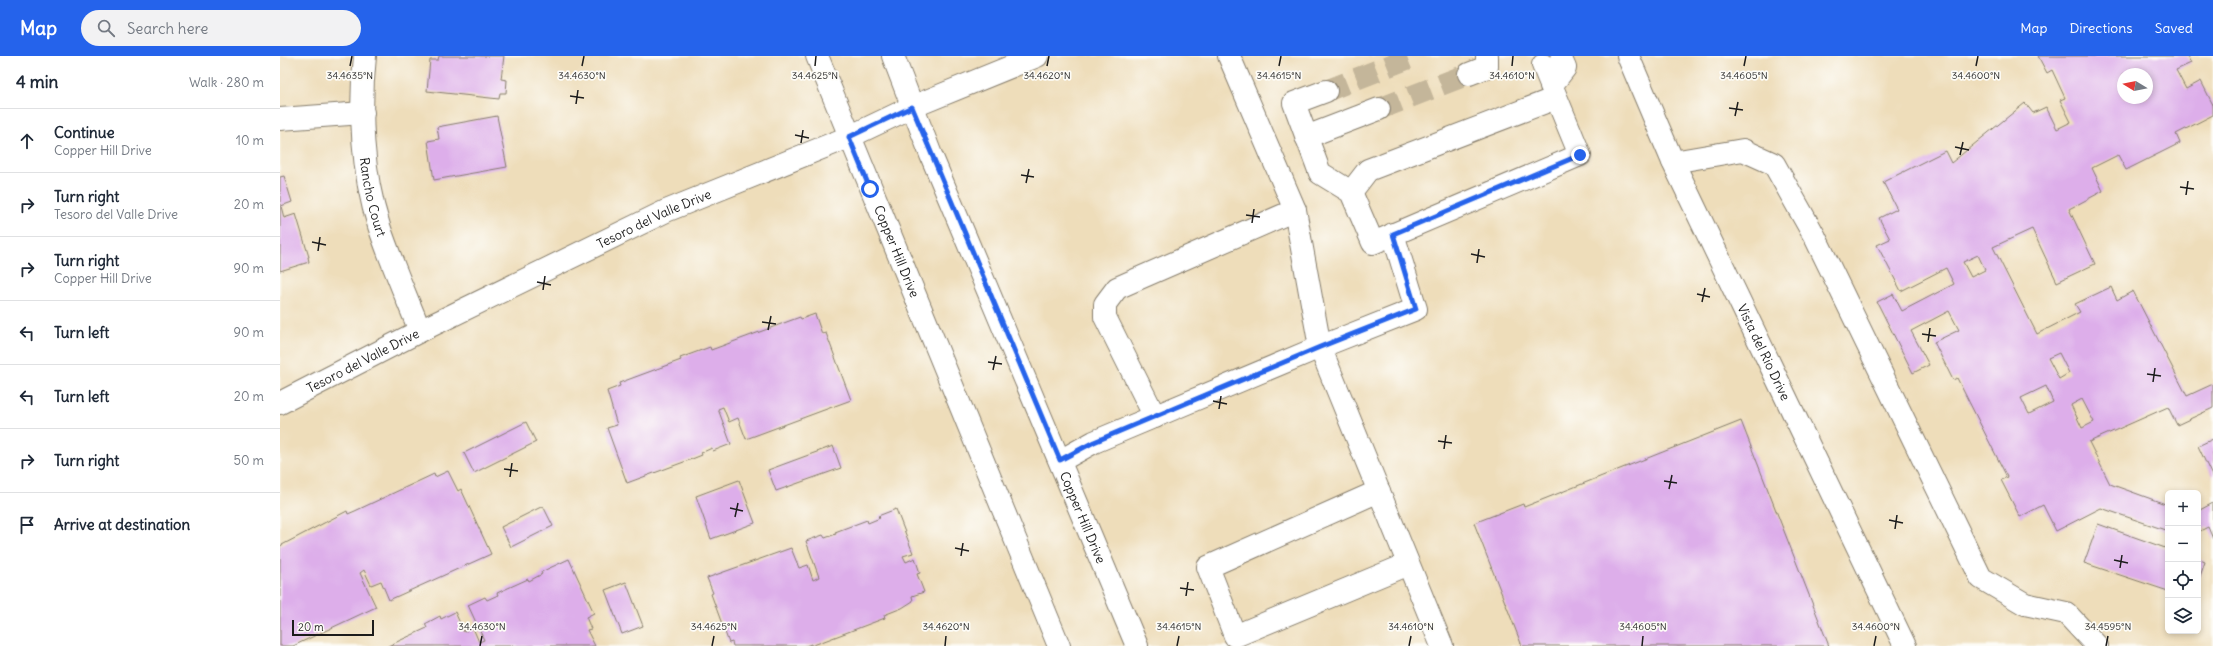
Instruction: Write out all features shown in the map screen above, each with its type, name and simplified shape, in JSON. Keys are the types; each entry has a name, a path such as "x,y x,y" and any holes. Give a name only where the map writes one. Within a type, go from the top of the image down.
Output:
{"street":[{"name":"Rancho Court","path":"365,56 363,75 363,113 364,150 368,179 379,225 420,332"},
{"name":"Copper Hill Drive","path":"817,56 1059,646"},
{"name":"Copper Hill Drive","path":"893,56 912,107 1137,646"},
{"name":"Tesoro del Valle Drive","path":"280,403 420,332 666,211 849,137 912,107 1037,56"},
{"path":"1229,56 1295,210 1320,347 1442,646"},
{"path":"1469,74 1487,67 1488,56"},
{"name":"Vista del Rio Drive","path":"1628,56 1673,162 1905,646"},
{"path":"1326,91 1294,104 1320,174 1351,192 1373,243 1580,155 1554,92 1546,59"},
{"path":"1351,192 1368,170 1554,92"},
{"path":"1306,137 1379,109"},
{"path":"280,119 363,113"},
{"path":"1673,162 1743,150 1774,164 1814,237 1981,578 2024,604 2066,613 2097,646"},
{"path":"1155,417 1105,317 1105,304 1117,288 1295,210"},
{"path":"1060,460 1094,442 1320,347 1416,309 1393,234"},
{"path":"1378,491 1208,567 1233,641 1408,564"}],"building":[{"path":"439,56 504,56 501,79 507,80 506,93 500,93 499,99 427,91 430,60 438,60"},
{"path":"2038,56 2187,56 2191,63 2176,70 2186,89 2201,81 2213,105 2213,115 2176,134 2180,143 2126,170 2118,155 2092,168 2103,191 2069,209 2095,264 2057,282 2032,229 1993,247 2037,334 2080,312 2075,304 2111,287 2117,300 2133,291 2187,396 2213,384 2213,408 2177,425 2168,407 2089,442 2110,484 2165,504 2165,530 2101,508 2056,531 2043,505 2020,517 2001,480 2007,477 1957,378 1953,380 1934,342 1959,330 1949,311 1911,331 1929,365 1913,373 1877,302 1893,294 1902,311 1954,284 1946,268 1901,291 1877,245 1890,239 1879,218 1897,209 1883,182 1945,151 1951,163 2025,103 2033,113 2046,107 2057,129 2071,122 2060,100 2065,98 2052,70 2047,73","holes":["1978,255 1985,270 1971,277 1963,262","2059,353 2069,373 2059,379 2048,358","2046,386 2053,402 2029,414 2021,398","2082,399 2094,422 2082,428 2071,405"]},
{"path":"497,116 507,167 434,180 428,141 439,139 437,127"},
{"path":"284,176 292,202 281,206 284,218 296,214 309,257 309,262 280,271 280,177"},
{"path":"815,314 822,334 826,333 851,400 746,439 738,418 729,422 723,407 718,409 731,444 713,451 712,448 701,453 702,455 627,483 607,428 617,425 607,391 620,386 619,383 681,360 680,358 710,347 711,350 800,317 801,319"},
{"path":"1741,421 1829,646 1522,646 1474,523 1523,504 1524,507"},
{"path":"526,422 536,442 474,473 464,453"},
{"path":"2213,439 2213,478 2198,446"},
{"path":"833,446 841,468 776,491 768,470"},
{"path":"448,471 458,491 461,489 491,554 389,600 381,581 371,585 364,570 360,573 376,607 293,646 280,646 280,546 347,511 348,514 434,474 435,477"},
{"path":"739,480 755,523 711,539 696,496"},
{"path":"2213,503 2213,539 2208,527 2201,530 2201,509"},
{"path":"543,506 553,526 511,547 501,527"},
{"path":"896,509 913,553 903,556 906,562 915,558 920,573 917,574 924,592 912,596 913,601 902,608 884,615 885,618 811,646 811,644 805,646 733,646 732,642 729,643 711,594 713,593 707,578 791,548 799,568 808,565 813,580 819,577 806,541 823,535 825,538 836,534 835,532 867,520 868,523 880,518 878,516"},
{"path":"2098,524 2165,548 2165,590 2084,563"},
{"path":"569,559 594,613 586,617 591,629 587,630 595,646 388,646 427,628 425,624 440,616 441,619 455,612 464,632 473,628 479,642 484,640 468,605 485,597 487,600 498,595 497,593 528,579 529,581 542,574 541,572"},
{"path":"2201,560 2205,562 2201,573"},
{"path":"626,582 643,626 622,634 605,590"}],"tunnel":[{"path":"1326,91 1414,56"},
{"path":"1379,109 1469,74"}],"route":[{"path":"870,189 849,137 912,107 1060,460 1094,442 1320,347 1416,309 1393,234 1580,155"}]}
